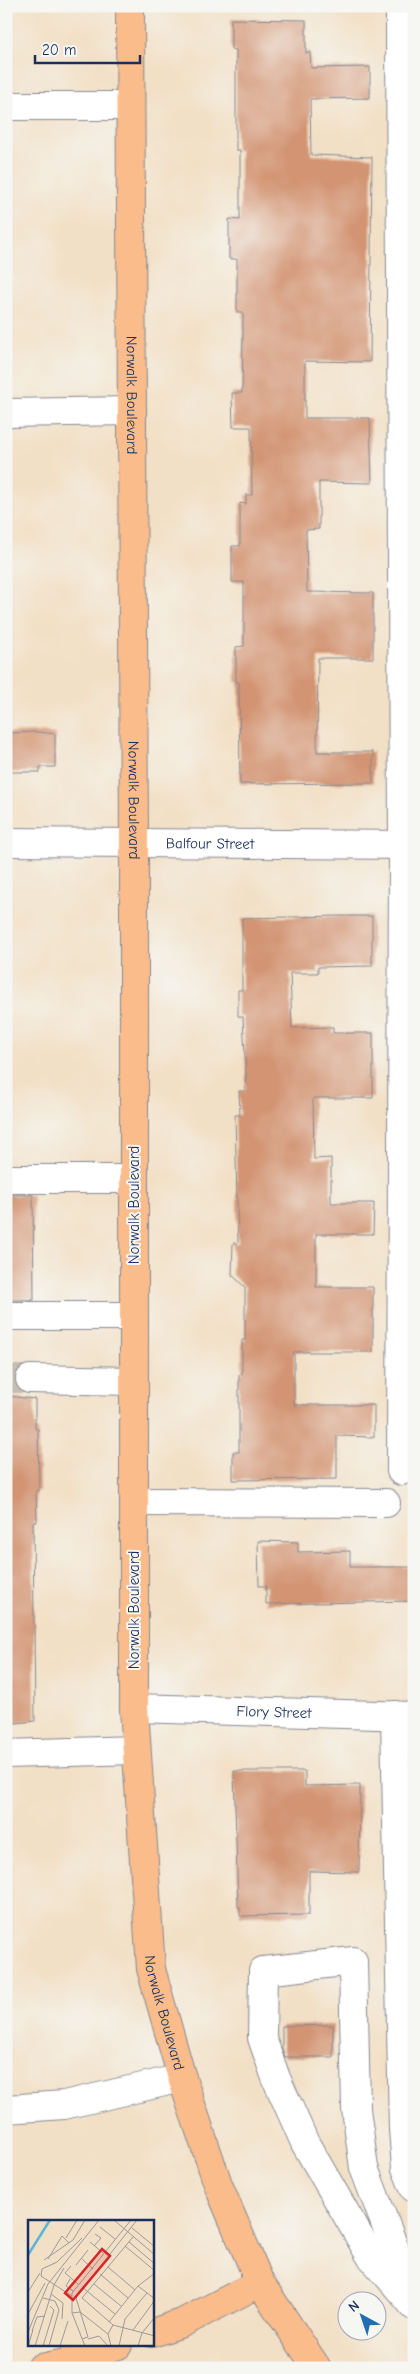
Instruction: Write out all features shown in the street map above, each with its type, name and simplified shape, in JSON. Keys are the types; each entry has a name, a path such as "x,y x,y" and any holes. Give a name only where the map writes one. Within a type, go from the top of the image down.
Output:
{"main road":[{"name":"Norwalk Boulevard","path":"130,6 134,842 134,1708 135,1750 151,1969 182,2078 219,2187 260,2283 317,2368"},
{"path":"154,2332 182,2323 260,2283"},
{"path":"41,2368 70,2362 115,2346"}],"street":[{"path":"400,6 408,845 401,1471"},
{"path":"6,106 130,106"},
{"path":"6,413 132,411"},
{"name":"Balfour Street","path":"6,842 408,845"},
{"path":"6,1179 134,1178"},
{"path":"6,1316 134,1316"},
{"path":"30,1379 134,1380"},
{"path":"135,1502 386,1503"},
{"name":"Flory Street","path":"134,1708 404,1716"},
{"path":"404,1716 403,2129 406,2168 414,2188"},
{"path":"6,1754 135,1750"},
{"path":"414,2292 405,2276 364,2168 356,2109 353,1961 263,1971 262,2038 276,2078 305,2143 370,2255 414,2306"},
{"path":"6,2109 64,2105 182,2078"}],"building":[{"path":"231,19 306,20 306,53 310,52 311,68 370,67 370,98 310,99 311,155 372,157 370,362 305,361 305,418 370,418 372,483 319,482 319,529 306,530 307,592 373,593 373,658 318,658 317,752 373,752 373,783 240,784 239,682 236,682 236,647 244,646 244,582 232,582 232,546 240,546 240,503 246,504 246,495 252,495 251,427 233,427 232,393 242,393 243,312 237,312 237,259 229,259 229,219 240,220 240,150 236,150 236,50 231,49"},
{"path":"39,732 55,734 55,767 40,767 40,772 6,772 6,733"},
{"path":"372,916 372,966 318,967 318,973 290,973 292,1028 333,1027 333,1033 373,1033 373,1098 313,1098 314,1159 331,1158 331,1203 374,1203 373,1234 316,1234 316,1287 373,1287 373,1352 294,1352 294,1405 374,1405 374,1437 337,1436 337,1479 233,1480 233,1452 239,1452 239,1375 242,1374 242,1340 245,1340 245,1287 232,1275 233,1243 238,1243 235,1115 240,1115 239,1091 245,1091 246,1076 243,1017 238,1016 238,990 242,990 242,918"},
{"path":"6,1195 33,1195 34,1300 6,1300"},
{"path":"6,1396 35,1399 35,1429 38,1429 39,1491 36,1491 37,1522 33,1522 35,1721 6,1724"},
{"path":"258,1541 298,1542 298,1552 350,1551 350,1567 412,1567 413,1601 266,1604 266,1586 259,1586"},
{"path":"234,1771 305,1771 305,1786 360,1785 359,1872 309,1871 309,1915 240,1916 240,1907 238,1907"},
{"path":"333,2025 333,2057 285,2057 282,2048 282,2026"}],"tunnel":[{"path":"6,1379 30,1379"}]}
